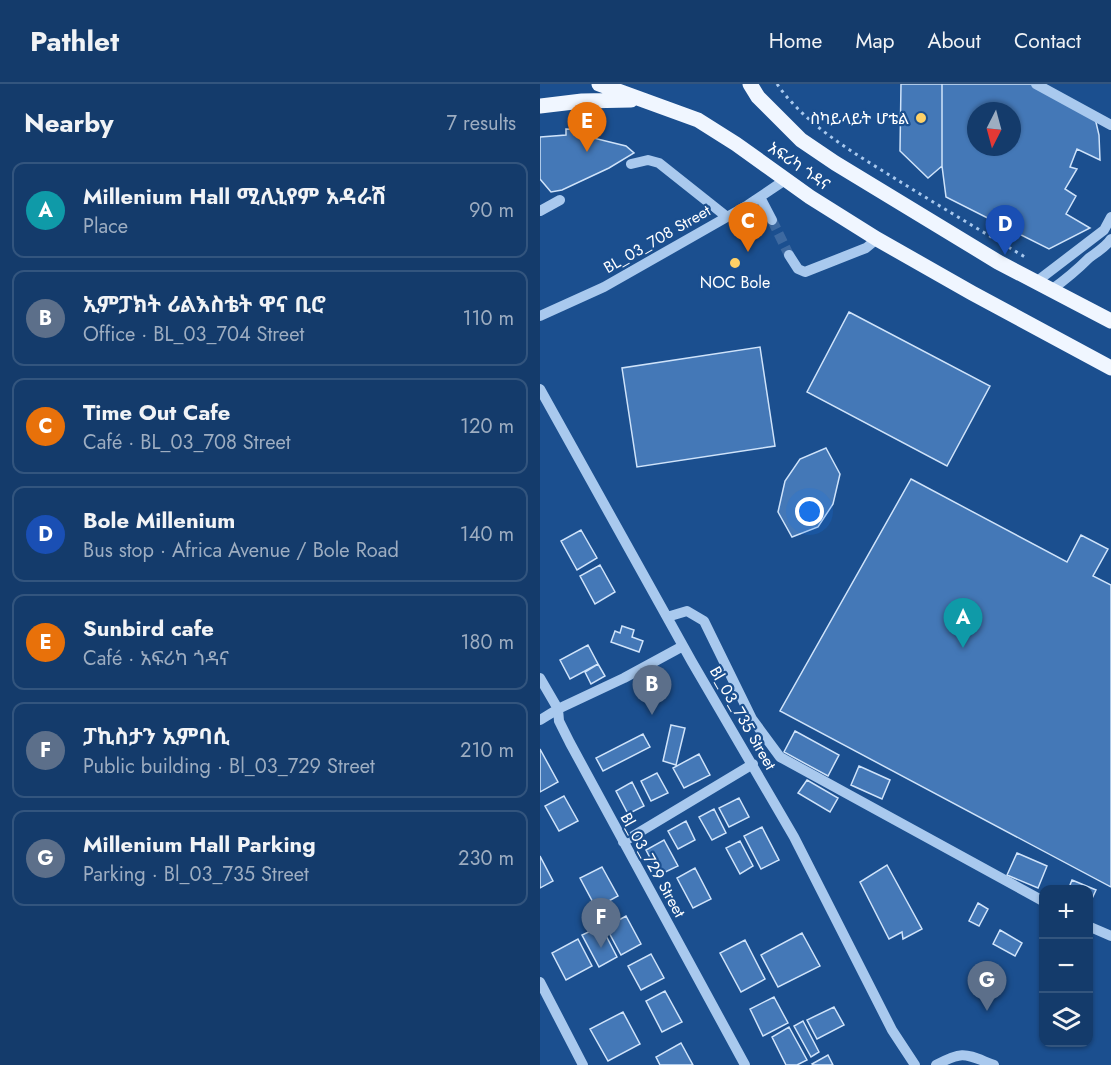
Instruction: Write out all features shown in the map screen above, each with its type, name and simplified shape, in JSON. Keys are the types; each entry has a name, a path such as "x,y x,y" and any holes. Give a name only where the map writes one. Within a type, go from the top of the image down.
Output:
{"main road":[{"name":"አፍሪካ ጎዳና","path":"599,84 698,120 736,144 784,180 877,239 1111,368"},
{"name":"አፍሪካ ጎዳና","path":"750,84 758,97 801,140 835,163 998,262 1111,321"},
{"path":"540,106 582,101 640,100"}],"street":[{"path":"1037,84 1111,124"},
{"path":"632,164 648,160 658,163 727,217"},
{"name":"BL_03_708 Street","path":"541,313 604,287 727,217 784,180"},
{"path":"760,197 772,220"},
{"path":"540,211 560,200"},
{"path":"1036,282 1104,230 1111,217"},
{"path":"1051,290 1073,275 1108,244 1111,238"},
{"path":"789,255 798,269 805,272 866,248 877,239"},
{"name":"Bl_03_735 Street","path":"540,389 683,646 794,837 892,1030 915,1065"},
{"path":"667,617 684,610 704,621 752,719 780,757 1039,898"},
{"path":"540,720 683,646"},
{"name":"Bl_03_729 Street","path":"540,678 558,709 559,721 570,743 745,1065"},
{"path":"623,842 753,764"},
{"path":"1093,928 1111,936"},
{"path":"540,982 583,1065"},
{"path":"936,1065 957,1054 994,1065"}],"path":[{"path":"777,84 813,123 852,151 1050,272"}],"building":[{"name":"ስካይላይት ሆቴል","path":"901,84 942,84 942,166 928,178 900,151"},
{"path":"942,84 1037,84 1095,118 1099,135 1100,160 1077,149 1070,167 1077,169 1065,189 1076,196 1066,214 1090,228 1049,249 946,197 942,166"},
{"path":"566,129 585,130 585,136 626,146 634,153 609,168 562,190 551,192 540,179 540,137 566,135"},
{"path":"849,312 990,386 947,466 807,392"},
{"path":"760,347 775,446 637,467 622,368"},
{"path":"826,448 840,474 833,504 818,527 792,537 778,512 785,481 800,459"},
{"path":"911,479 1067,562 1081,535 1108,549 1093,576 1111,585 1111,887 780,711"},
{"path":"581,530 597,558 577,570 561,541"},
{"path":"600,565 615,592 595,604 580,576"},
{"path":"622,626 634,630 632,637 643,641 639,652 611,642 615,631 620,633"},
{"path":"588,645 598,664 570,679 560,660"},
{"path":"598,664 605,676 591,684 585,672"},
{"path":"671,725 685,728 676,765 663,761"},
{"path":"795,731 839,755 828,776 784,752"},
{"path":"643,734 650,747 603,771 596,758"},
{"path":"540,749 558,782 540,792"},
{"path":"699,754 710,775 684,788 673,768"},
{"path":"859,766 890,780 882,799 851,785"},
{"path":"657,773 668,793 651,801 641,781"},
{"path":"807,780 838,798 830,812 798,793"},
{"path":"632,782 644,806 628,814 616,791"},
{"path":"564,796 578,821 559,831 545,806"},
{"path":"739,798 749,817 729,827 719,808"},
{"path":"714,809 726,833 712,840 699,817"},
{"path":"686,821 695,840 678,849 668,831"},
{"path":"762,827 779,860 761,869 744,836"},
{"path":"664,840 678,866 659,875 646,850"},
{"path":"740,841 753,866 740,874 726,848"},
{"path":"1017,853 1047,866 1038,888 1007,875"},
{"path":"540,856 553,881 540,888"},
{"path":"887,865 922,929 903,939 902,932 889,939 860,882"},
{"path":"602,867 618,896 596,908 580,878"},
{"path":"695,868 711,899 693,908 677,878"},
{"path":"1072,880 1084,885 1070,885"},
{"path":"978,903 988,909 979,926 969,921"},
{"path":"626,916 641,944 621,955 606,927"},
{"path":"601,926 617,957 599,967 582,935"},
{"path":"1000,930 1022,943 1015,956 993,944"},
{"path":"802,933 820,966 778,987 761,955"},
{"path":"578,939 592,966 566,980 552,953"},
{"path":"745,940 765,979 741,992 720,953"},
{"path":"651,954 664,978 641,990 628,966"},
{"path":"665,991 682,1022 662,1032 646,1001"},
{"path":"774,997 788,1023 763,1036 750,1009"},
{"path":"834,1007 844,1025 817,1039 807,1020"},
{"path":"623,1012 640,1044 608,1061 590,1029"},
{"path":"803,1021 819,1052 811,1057 794,1026"},
{"path":"789,1027 807,1060 797,1065 786,1065 772,1037"},
{"path":"681,1043 693,1065 660,1065 656,1057"},
{"path":"828,1055 833,1065 812,1064"}],"tunnel":[{"path":"772,220 789,255"}],"place":[{"name":"ስካይላይት ሆቴል","path":"921,118"},
{"name":"Sunbird cafe","path":"587,152"},
{"name":"Time Out Cafe","path":"748,252"},
{"name":"Bole Millenium","path":"1005,255"},
{"name":"NOC Bole","path":"735,263"},
{"name":"Millenium Hall ሚሊኒየም አዳራሽ","path":"963,648"},
{"name":"ኢምፓክት ሪልእስቴት ዋና ቢሮ","path":"652,715"},
{"name":"ፓኪስታን ኢምባሲ","path":"601,948"},
{"name":"Millenium Hall Parking","path":"987,1011"}]}
